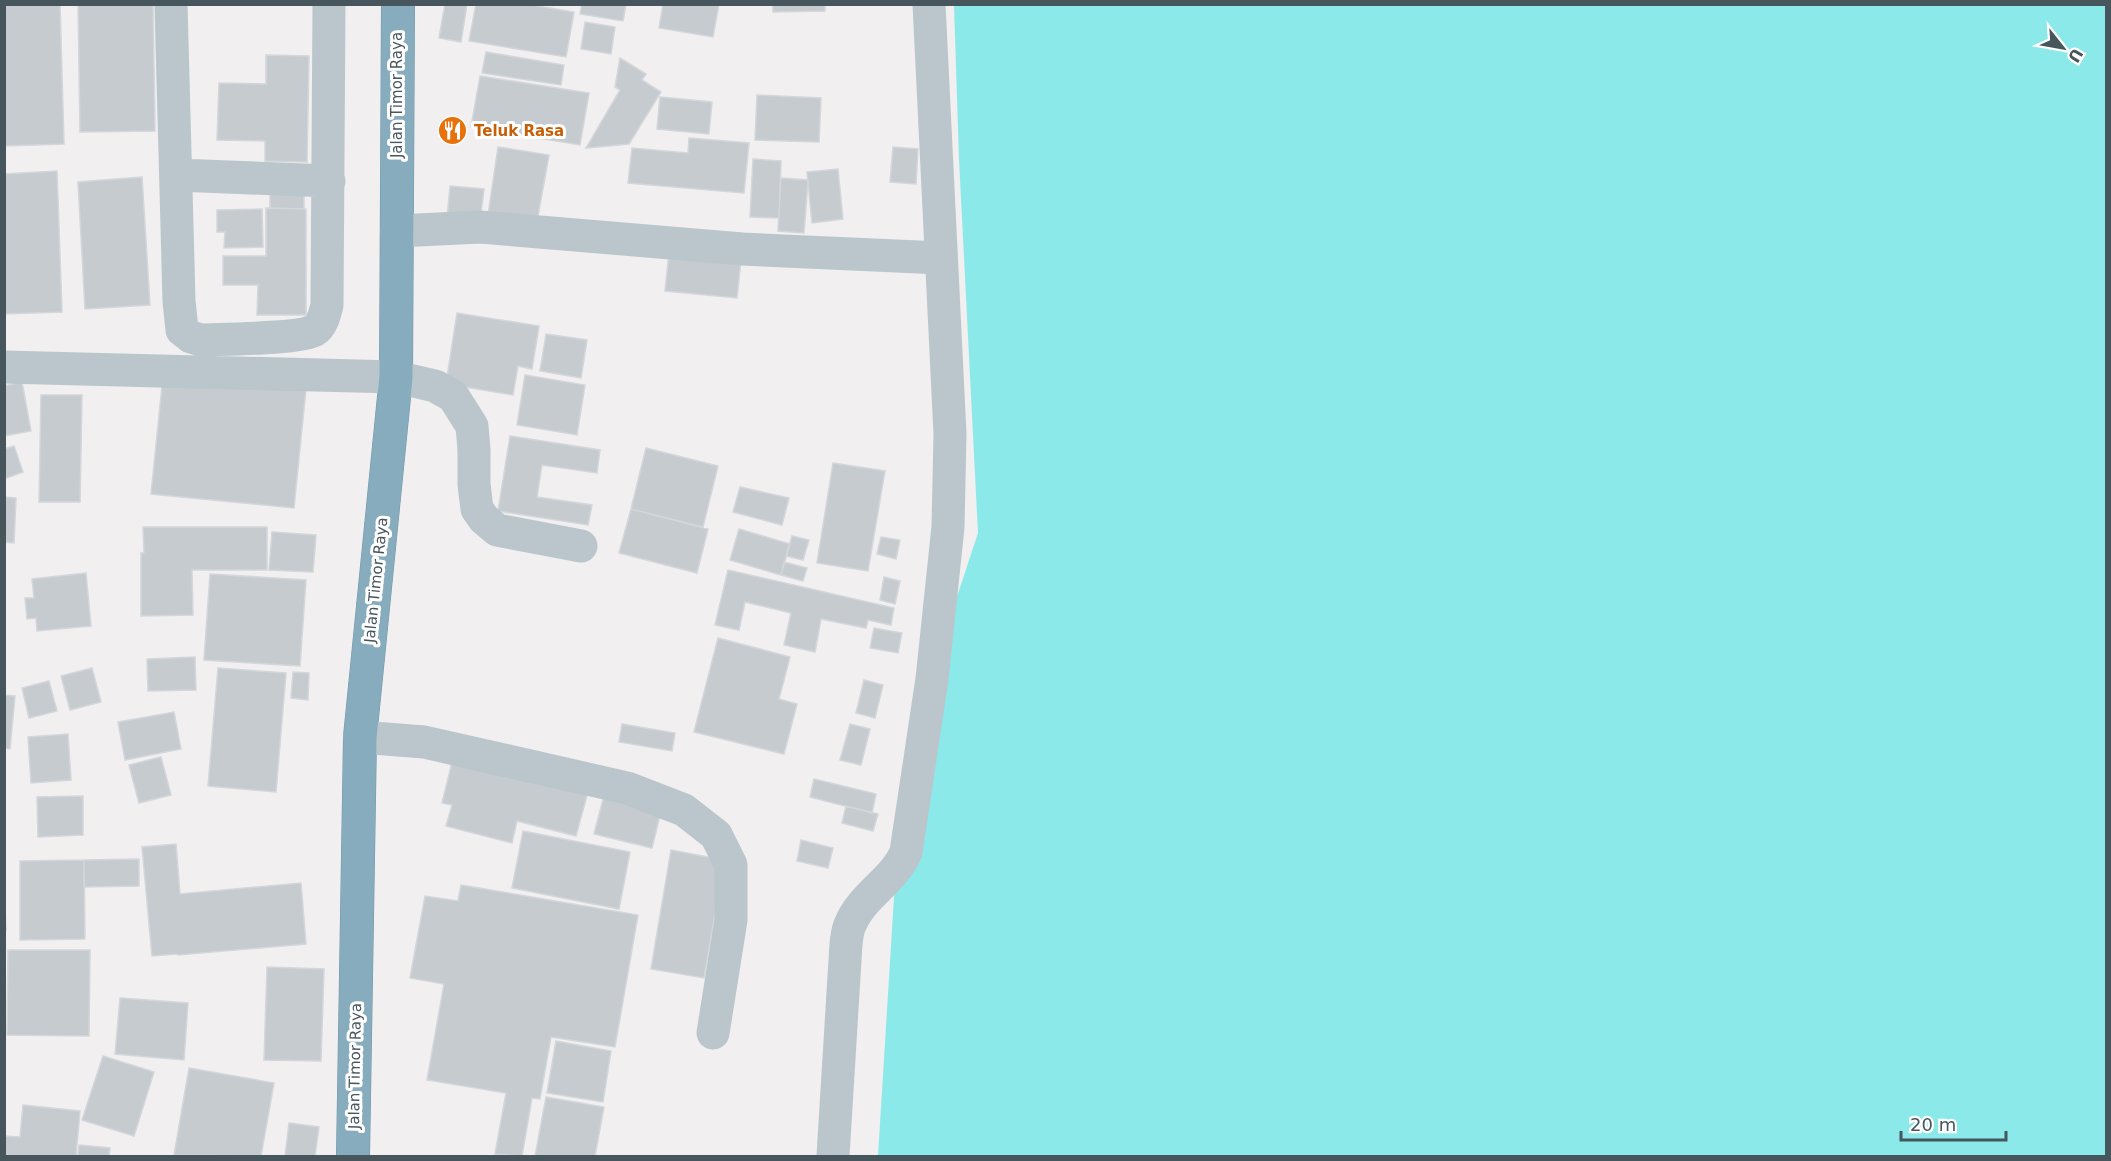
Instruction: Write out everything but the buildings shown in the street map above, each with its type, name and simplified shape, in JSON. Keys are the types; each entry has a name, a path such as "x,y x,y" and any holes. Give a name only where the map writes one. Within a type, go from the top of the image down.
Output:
{"highway":[{"name":"Jalan Timor Raya","path":"353,1156 360,737 396,377 398,4"}],"street":[{"path":"171,4 177,175 178,302 182,330 191,337 201,340 299,335 316,330 323,320 327,305 329,4"},
{"path":"833,1156 849,926 856,913 901,863 906,852 932,679 948,527 950,434 929,4"},
{"path":"177,175 329,181"},
{"path":"397,231 480,227 742,249 941,258"},
{"path":"4,367 396,377 435,386 453,396 471,426 477,509 484,519 497,530 581,546"},
{"path":"360,737 424,742 627,788 684,810 716,835 731,865 731,920 713,1033"}],"water":[{"path":"954,5 2106,5 2106,1156 878,1156 895,881 944,636 978,533 959,159"}],"place":[{"name":"Teluk Rasa","path":"453,131"}]}
